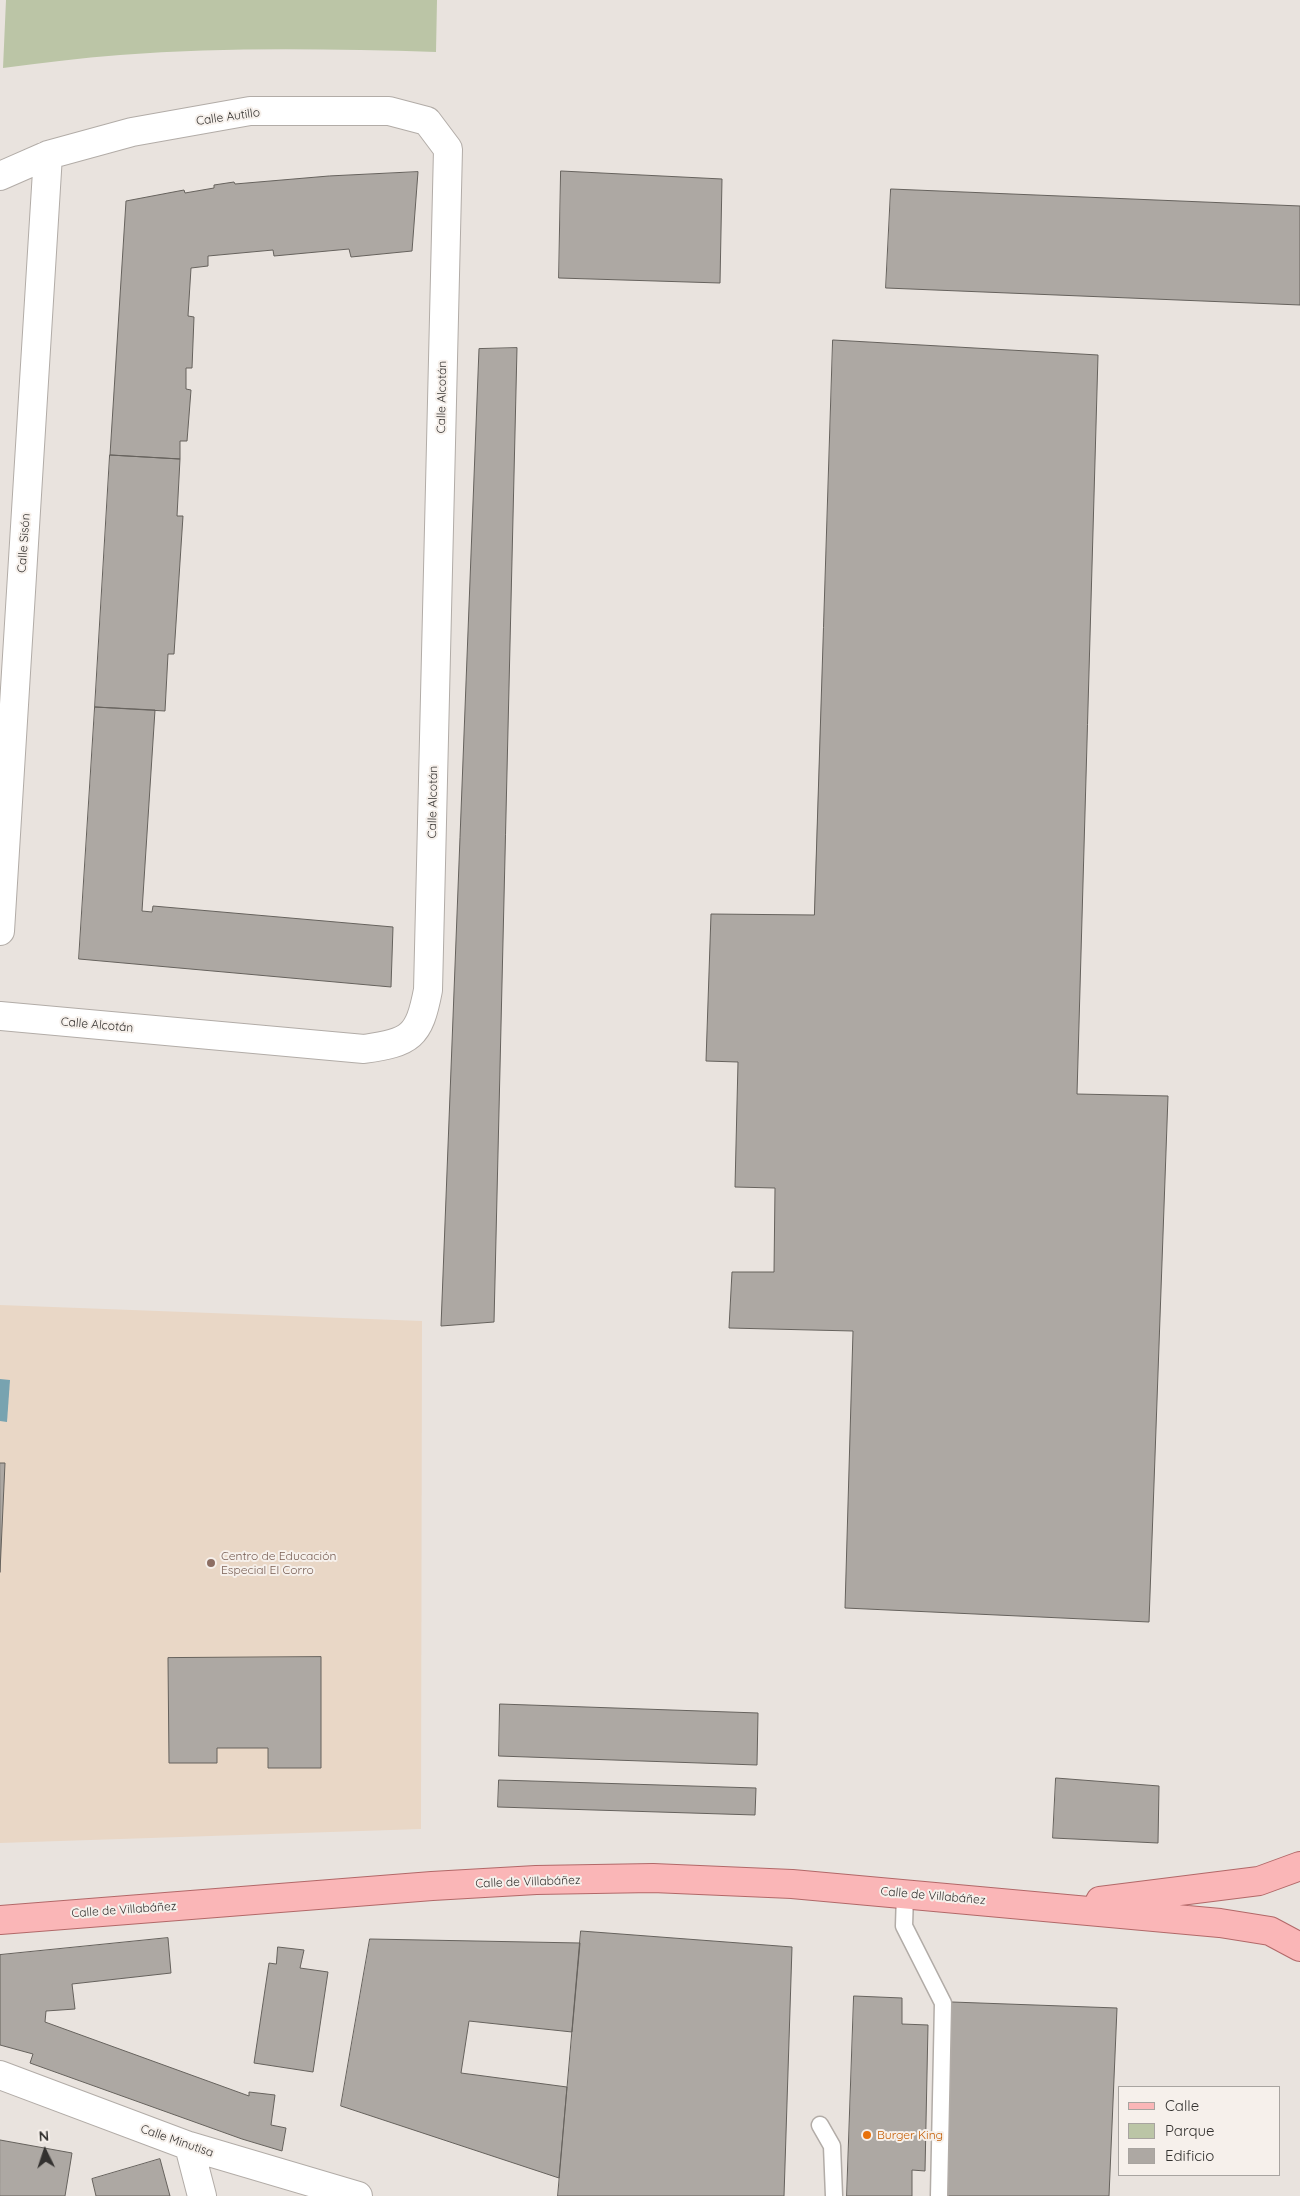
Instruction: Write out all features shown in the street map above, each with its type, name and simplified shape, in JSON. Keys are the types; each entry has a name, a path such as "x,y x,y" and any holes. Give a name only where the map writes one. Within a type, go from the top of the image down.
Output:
{"main road":[{"name":"Calle de Villabáñez","path":"1057,1907 1259,1880 1300,1866"},
{"name":"Calle de Villabáñez","path":"2,1918 432,1886 536,1880 653,1878 792,1884 1057,1907 1220,1924 1270,1931 1300,1947"}],"street":[{"name":"Calle Autillo","path":"0,176 48,155 132,132 250,111 389,111 427,121 448,149"},
{"name":"Calle Alcotán","path":"0,1016 364,1049 394,1045 414,1034 423,1015 428,990 448,149"},
{"name":"Calle Sisón","path":"0,931 48,155"},
{"name":"Calle Minutisa","path":"0,2075 189,2146 358,2196"},
{"path":"189,2146 202,2196"}],"lane":[{"path":"905,1894 904,1926 943,2002 940,2196"},
{"path":"820,2125 832,2146 834,2196"}],"shaded area":[{"name":"Centro de Educación Especial El Corro","path":"0,1305 422,1321 421,1829 0,1843"}],"green space":[{"path":"6,0 437,0 436,52 238,50 159,52 105,56 3,68"}],"water":[{"path":"0,1379 10,1380 7,1422 0,1421"}],"building":[{"path":"561,171 722,179 720,283 559,278"},
{"path":"418,172 412,251 351,257 349,249 274,256 273,250 208,256 208,266 191,268 188,316 194,317 192,368 186,368 186,389 191,390 187,441 180,441 180,459 110,455 126,201 184,190 185,193 214,188 214,185 234,182 235,184 329,176"},
{"path":"891,189 1300,206 1300,305 886,288"},
{"path":"833,340 1098,355 1077,1094 1168,1096 1149,1622 845,1608 853,1331 729,1328 732,1272 774,1272 775,1188 735,1187 738,1062 706,1061 711,914 814,915"},
{"path":"517,348 494,1322 441,1326 479,349"},
{"path":"110,455 180,459 177,516 183,516 174,654 168,654 165,711 95,707"},
{"path":"95,707 155,710 142,911 152,912 153,906 393,927 391,987 79,959"},
{"path":"0,1463 5,1463 0,1572"},
{"path":"321,1657 321,1768 268,1768 268,1748 217,1748 217,1763 169,1763 168,1658"},
{"path":"500,1704 758,1713 757,1765 499,1756"},
{"path":"1056,1778 1159,1786 1158,1843 1053,1838"},
{"path":"499,1780 756,1788 755,1815 498,1807"},
{"path":"581,1931 792,1947 784,2196 558,2196"},
{"path":"168,1938 171,1973 72,1984 75,2009 46,2011 45,2022 249,2096 249,2092 275,2095 271,2125 286,2128 282,2151 242,2139 30,2063 33,2054 0,2045 0,1955"},
{"path":"370,1939 580,1943 572,2032 469,2021 461,2073 567,2087 559,2178 341,2106"},
{"path":"278,1947 304,1950 300,1968 328,1972 313,2072 254,2063 269,1963 276,1964"},
{"path":"854,1996 902,1998 902,2024 928,2025 925,2171 912,2170 912,2196 847,2196"},
{"path":"952,2002 1117,2008 1109,2196 945,2196"},
{"path":"0,2140 72,2153 65,2196 0,2196"},
{"path":"160,2159 170,2196 96,2196 92,2179"}],"place":[{"name":"Centro de Educación Especial El Corro","path":"211,1563"},
{"name":"Burger King","path":"867,2135"}]}
